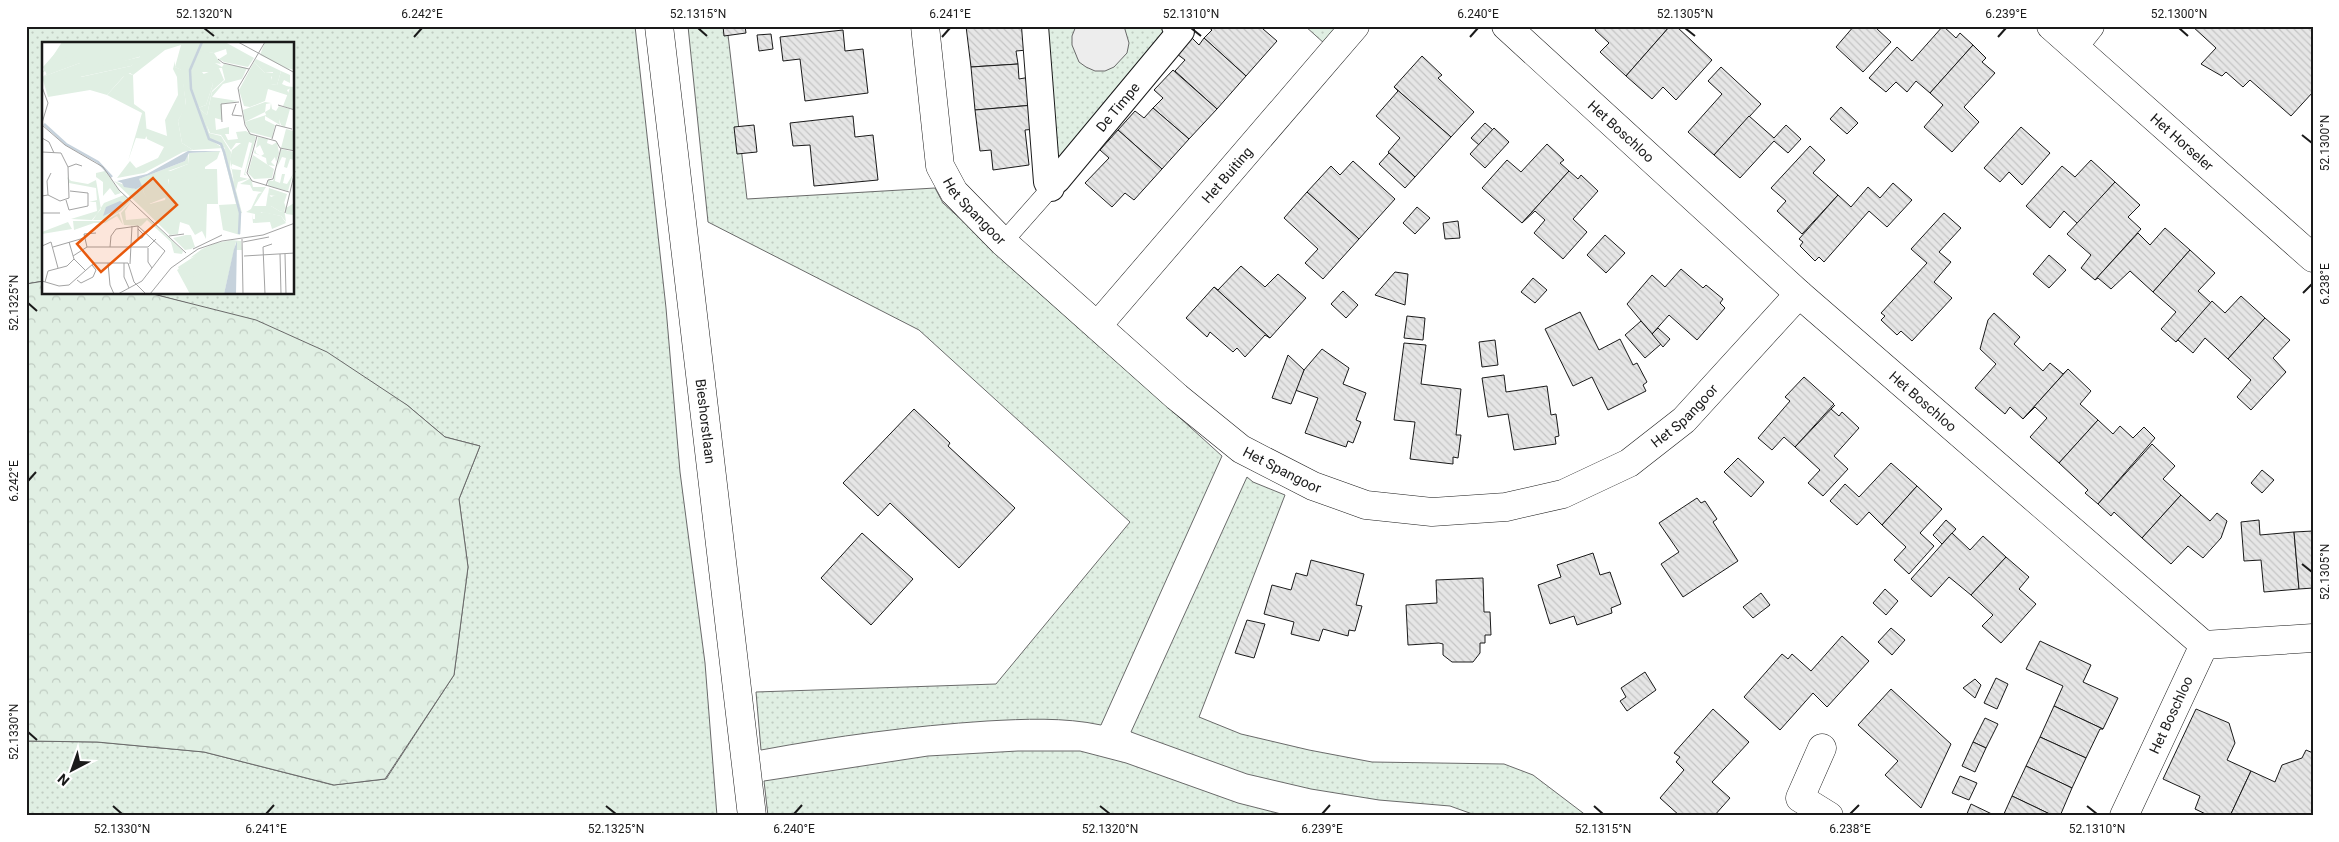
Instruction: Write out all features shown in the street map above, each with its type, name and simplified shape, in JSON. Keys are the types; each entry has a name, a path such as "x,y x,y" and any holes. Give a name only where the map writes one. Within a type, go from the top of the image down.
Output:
{"street":[{"name":"Bieshorstlaan","path":"659,26 752,816"},
{"name":"Het Spangoor","path":"925,26 940,166 954,192 1003,242 1177,397 1241,449 1313,486 1366,505 1432,512 1506,508 1563,494 1629,463 1684,420 1799,294"},
{"path":"1035,26 1048,182 1054,184"},
{"name":"De Timpe","path":"1054,184 1180,31 1175,26"},
{"name":"Het Buiting","path":"1098,325 1355,26"},
{"name":"Het Boschloo","path":"1506,26 1799,294 2204,645 2124,816"},
{"name":"Het Horseler","path":"2051,26 2082,36 2313,258"},
{"path":"2204,645 2313,638"},
{"path":"1822,748 1800,798 1829,816"}],"lane":[{"name":"De Timpe","path":"1003,242 1054,184"}],"green space":[{"path":"26,26 635,26 666,308 680,472 705,663 717,816 26,816 26,741 97,742 204,752 333,785 386,779 454,675 468,567 459,499 480,446 445,437 407,405 187,303 157,295 295,295 295,42 42,42 42,281 26,284"},
{"path":"688,26 727,26 747,199 935,188 943,203 1222,456 1101,725 1087,722 1030,719 987,721 874,732 761,750 756,692 996,684 1130,522 919,330 708,222"},
{"path":"1043,26 1163,26 1170,33 1057,167"},
{"path":"1305,26 1341,26 1325,44"},
{"path":"42,281 42,295 157,295 256,320 327,352 407,405 445,437 480,446 459,499 468,567 454,675 385,779 334,785 204,752 97,742 26,741 26,284"},
{"path":"1247,477 1253,482 1285,495 1199,717 1241,734 1372,762 1504,764 1533,775 1587,816 1478,816 1450,806 1379,800 1311,789 1247,774 1131,732"},
{"path":"1018,751 1080,751 1126,763 1238,803 1289,816 768,816 764,781 928,756"}],"shaded area":[{"path":"1076,26 1124,26 1129,43 1127,53 1114,67 1105,71 1095,71 1086,67 1079,62 1072,45 1072,36"}],"building":[{"path":"723,26 745,26 746,33 724,36"},
{"path":"966,26 1025,26 1027,50 1016,51 1018,64 971,67"},
{"path":"1207,26 1266,26 1263,29 1277,41 1246,76 1204,38 1212,30"},
{"path":"1598,26 1670,26 1626,76 1600,52 1609,43 1595,30"},
{"path":"1670,26 1676,26 1712,60 1676,100 1663,87 1652,99 1626,76"},
{"path":"1854,26 1878,26 1876,28 1891,42 1863,72 1836,47"},
{"path":"1943,26 1956,38 1960,33 1973,45 1930,93 1916,81 1907,92 1896,82 1886,92 1869,78 1897,47 1912,61"},
{"path":"2192,26 2309,26 2313,29 2313,92 2291,116 2250,80 2243,87 2226,72 2222,76 2201,64 2216,48"},
{"path":"843,30 845,51 863,49 868,93 805,101 800,59 783,61 780,37"},
{"path":"771,34 773,49 759,51 757,35"},
{"path":"1192,38 1199,45 1204,38 1246,76 1217,109 1175,71 1185,60 1177,54"},
{"path":"1973,45 1986,58 1982,62 1995,73 1964,107 1979,122 1952,152 1924,127 1943,105 1930,93"},
{"path":"1422,56 1442,75 1438,78 1474,112 1451,137 1394,87"},
{"path":"1018,64 1019,79 1030,77 1034,105 975,110 971,67"},
{"path":"1721,67 1761,104 1714,155 1688,132 1722,94 1708,81"},
{"path":"1173,70 1217,109 1189,139 1153,108 1163,98 1154,90"},
{"path":"1394,87 1451,137 1415,177 1388,152 1400,138 1376,116 1398,91"},
{"path":"1034,105 1036,129 1025,130 1029,165 993,170 991,150 980,151 975,110"},
{"path":"1841,107 1858,123 1847,134 1830,119"},
{"path":"1153,108 1189,139 1162,169 1118,130 1135,111 1144,118"},
{"path":"853,116 855,137 873,135 878,180 814,186 810,145 793,146 790,123"},
{"path":"1749,116 1774,138 1786,125 1801,139 1788,153 1774,141 1740,178 1714,155"},
{"path":"1485,123 1493,130 1479,145 1471,138"},
{"path":"754,125 757,152 737,154 734,127"},
{"path":"2021,127 2050,153 2022,185 2009,172 2000,182 1984,168"},
{"path":"1494,128 1509,142 1485,168 1470,154"},
{"path":"1118,130 1162,169 1134,200 1125,193 1112,207 1085,183 1109,158 1100,150"},
{"path":"1547,144 1564,160 1560,163 1569,171 1522,223 1482,188 1507,160 1521,172"},
{"path":"1810,146 1825,160 1813,173 1838,195 1802,234 1777,211 1786,201 1771,188"},
{"path":"1389,153 1415,177 1405,188 1379,164"},
{"path":"2091,160 2115,182 2078,224 2064,211 2050,228 2026,206 2062,166 2075,177"},
{"path":"1353,161 1395,199 1359,239 1307,192 1331,166 1340,175"},
{"path":"1569,171 1578,179 1581,175 1598,191 1573,219 1587,232 1563,259 1534,233 1545,220 1535,211 1522,223"},
{"path":"2115,182 2140,205 2128,217 2141,229 2095,280 2081,268 2091,255 2067,234"},
{"path":"1893,183 1912,200 1887,227 1869,211 1824,262 1819,257 1815,261 1800,246 1803,242 1799,239 1838,195 1851,207 1868,187 1880,198"},
{"path":"1307,192 1359,239 1323,279 1305,263 1318,249 1284,218"},
{"path":"1417,207 1430,218 1415,234 1403,223"},
{"path":"1944,213 1961,228 1939,252 1951,262 1934,282 1952,298 1912,341 1901,331 1897,335 1881,320 1885,316 1881,313 1927,263 1911,249"},
{"path":"1458,221 1460,238 1445,239 1443,223"},
{"path":"2165,228 2190,250 2153,292 2130,271 2111,289 2098,278 2095,280 2138,233 2150,245"},
{"path":"1605,235 1625,253 1606,273 1587,255"},
{"path":"2190,250 2215,273 2198,291 2211,303 2176,342 2161,329 2176,312 2153,292"},
{"path":"2049,255 2066,270 2049,288 2033,274"},
{"path":"1241,266 1265,287 1278,274 1306,298 1270,338 1214,287 1218,290"},
{"path":"1681,269 1703,288 1706,285 1723,299 1720,303 1725,308 1697,340 1669,315 1652,334 1627,304 1652,275 1665,287"},
{"path":"1395,272 1408,274 1405,305 1375,295"},
{"path":"1533,278 1547,290 1535,303 1521,292"},
{"path":"1214,287 1270,338 1265,335 1245,357 1237,348 1233,352 1210,332 1207,337 1186,318"},
{"path":"1343,291 1358,305 1346,318 1331,304"},
{"path":"2241,296 2265,318 2228,359 2205,338 2193,353 2178,340 2176,342 2212,301 2225,313"},
{"path":"1580,312 1599,350 1620,339 1633,365 1637,363 1647,382 1643,385 1646,391 1608,410 1592,377 1573,386 1545,329"},
{"path":"1994,313 2020,337 2014,344 2043,371 2050,363 2063,374 2068,369 2023,419 2010,407 2005,414 1975,388 1996,364 1980,349 1988,320"},
{"path":"1407,316 1425,318 1423,340 1404,338"},
{"path":"2265,318 2290,340 2273,358 2286,372 2251,410 2237,397 2251,380 2228,359"},
{"path":"1641,321 1661,344 1645,358 1625,335"},
{"path":"1658,328 1670,339 1663,347 1652,334"},
{"path":"1495,340 1498,365 1482,367 1479,342"},
{"path":"1404,343 1426,345 1421,384 1461,389 1456,435 1461,435 1458,458 1453,457 1453,464 1410,459 1415,422 1394,420"},
{"path":"1322,349 1349,368 1343,384 1366,393 1356,420 1361,422 1353,443 1348,441 1346,447 1305,433 1318,398 1295,390 1304,370"},
{"path":"1288,355 1304,370 1291,404 1272,398"},
{"path":"2068,369 2091,391 2080,404 2098,420 2059,463 2030,437 2047,418 2035,407 2023,419"},
{"path":"1504,375 1506,392 1547,386 1551,415 1556,414 1559,436 1555,437 1556,444 1514,450 1508,414 1488,417 1482,378"},
{"path":"1804,377 1834,404 1795,447 1784,437 1772,450 1758,438 1790,401 1785,397"},
{"path":"914,409 950,443 948,446 1015,508 959,568 890,503 878,516 843,483"},
{"path":"1831,409 1839,416 1842,412 1859,428 1834,456 1848,469 1823,496 1808,483 1820,470 1795,447"},
{"path":"2098,420 2113,434 2120,426 2133,438 2144,427 2155,438 2098,504 2085,493 2088,490 2059,463"},
{"path":"2152,444 2175,466 2163,479 2181,495 2142,538 2114,512 2111,516 2098,504"},
{"path":"1738,458 1764,482 1751,497 1724,472"},
{"path":"1891,463 1917,486 1882,525 1869,512 1857,525 1830,501 1845,484 1859,497"},
{"path":"2262,470 2274,480 2262,493 2251,483"},
{"path":"1917,486 1942,509 1920,533 1934,546 1909,574 1894,560 1906,547 1882,525"},
{"path":"2181,495 2210,521 2217,513 2227,521 2221,538 2203,558 2188,546 2171,564 2142,538"},
{"path":"1697,498 1701,503 1705,501 1717,519 1713,522 1738,561 1683,597 1661,564 1679,552 1659,523"},
{"path":"1946,520 1956,529 1942,544 1933,535"},
{"path":"2259,520 2260,535 2294,532 2299,589 2264,592 2261,560 2244,561 2241,522"},
{"path":"2313,531 2313,588 2299,589 2294,532"},
{"path":"862,533 913,579 871,625 821,578"},
{"path":"1952,533 1970,550 1983,536 2006,557 1971,595 1949,577 1931,597 1911,579"},
{"path":"1593,553 1600,575 1610,572 1621,604 1611,608 1612,613 1577,625 1574,616 1550,624 1538,585 1561,577 1557,565"},
{"path":"2006,557 2029,577 2019,589 2036,604 2001,643 1982,626 1993,615 1971,595"},
{"path":"1311,560 1364,574 1356,605 1362,606 1355,631 1349,630 1348,636 1323,629 1319,641 1291,634 1294,622 1264,614 1272,585 1291,590 1296,573 1307,576"},
{"path":"1483,578 1484,612 1490,612 1491,635 1485,635 1485,643 1480,643 1480,653 1473,662 1452,662 1443,655 1443,644 1408,645 1406,605 1437,603 1436,580"},
{"path":"1885,589 1898,601 1886,615 1873,603"},
{"path":"1761,593 1770,605 1753,618 1743,607"},
{"path":"1247,620 1265,624 1254,658 1235,653"},
{"path":"1891,628 1905,640 1892,655 1878,642"},
{"path":"1842,636 1869,661 1827,707 1813,693 1780,730 1744,697 1782,654 1788,659 1792,654 1811,671"},
{"path":"2040,641 2091,665 2083,682 2118,698 2103,729 2054,706 2063,686 2026,669"},
{"path":"1645,672 1656,690 1627,711 1620,701 1626,697 1621,688"},
{"path":"1996,678 2008,684 1997,709 1984,703"},
{"path":"1975,679 1981,685 1975,698 1963,688"},
{"path":"1891,689 1951,744 1921,808 1885,775 1898,761 1858,725"},
{"path":"2054,706 2103,729 2100,729 2086,758 2040,737"},
{"path":"1713,709 1749,742 1712,782 1730,798 1714,816 1680,816 1660,798 1684,770 1676,762 1680,757 1674,753"},
{"path":"2196,709 2229,723 2235,743 2227,760 2251,771 2230,816 2210,816 2195,809 2200,796 2163,779"},
{"path":"1985,718 1998,724 1986,748 1973,742"},
{"path":"2040,737 2086,758 2072,788 2026,766"},
{"path":"1973,742 1986,748 1975,772 1962,766"},
{"path":"2306,750 2313,753 2313,816 2230,816 2251,771 2275,782 2282,765 2302,758"},
{"path":"2026,766 2072,788 2060,816 2054,816 2012,796"},
{"path":"1960,776 1977,783 1969,800 1952,793"},
{"path":"2012,796 2054,816 2003,816"},
{"path":"1971,804 1996,816 1966,816"}]}
